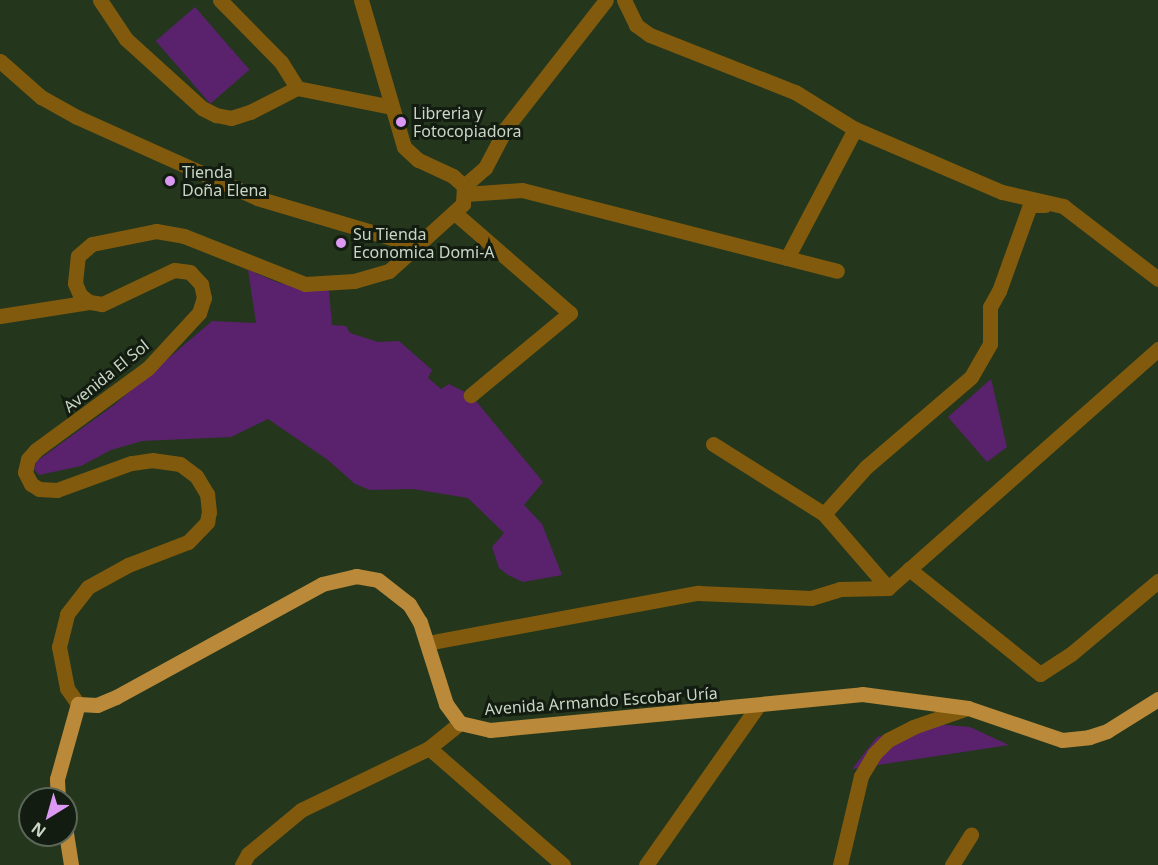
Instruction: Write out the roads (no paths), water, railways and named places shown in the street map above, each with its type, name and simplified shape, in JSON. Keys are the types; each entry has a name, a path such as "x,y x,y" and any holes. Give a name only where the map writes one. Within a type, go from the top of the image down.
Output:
{"main road":[{"path":"57,787 57,779 78,704 97,705 116,697 322,584 356,576 378,580 394,589 420,622 446,704 460,723"},
{"name":"Avenida Armando Escobar Uría","path":"460,723 490,730 757,707 862,694 968,708 1062,740 1089,737 1107,730 1158,699"},
{"path":"68,847 71,865"}],"street":[{"path":"100,0 126,39 202,108 216,115 231,118 250,112 297,88 391,107"},
{"path":"220,0 281,62 297,88"},
{"path":"361,0 391,107 409,153 465,190 522,190 837,271"},
{"path":"89,302 80,295 75,283 78,256 92,243 123,234 156,231 184,236 305,284 354,281 389,271 456,214 465,190 485,168 506,128 606,0"},
{"path":"624,0 636,25 650,35 795,92 855,129 1002,192 1063,206 1158,279"},
{"path":"0,62 41,97 77,117 256,198 419,246"},
{"path":"787,258 855,129"},
{"path":"824,514 896,439 971,377 990,344 990,307 999,291 1030,205 1063,206"},
{"path":"456,214 570,313 471,395"},
{"name":"Avenida El Sol","path":"78,704 67,688 59,647 67,614 88,587 128,565 188,542 207,522 209,512 207,494 196,476 180,464 153,460 130,463 57,490 39,489 31,484 25,472 28,459 36,450 148,368 199,313 204,298 201,284 190,272 174,270 102,304 89,302"},
{"path":"0,316 89,302"},
{"path":"427,643 698,593 811,598 840,589 888,588 1158,349"},
{"path":"713,444 824,514 888,588"},
{"path":"909,569 1040,674 1071,654 1158,581"},
{"path":"646,865 757,707"},
{"path":"840,865 861,776 874,754 888,740 913,728 968,708"},
{"path":"242,865 248,854 302,810 429,748 460,723"},
{"path":"429,748 563,865"},
{"path":"952,865 971,835"}],"place":[{"name":"Libreria y Fotocopiadora","path":"401,122"},
{"name":"Tienda Doña Elena","path":"170,181"},
{"name":"Su Tienda Economica Domi-A","path":"341,243"}]}
